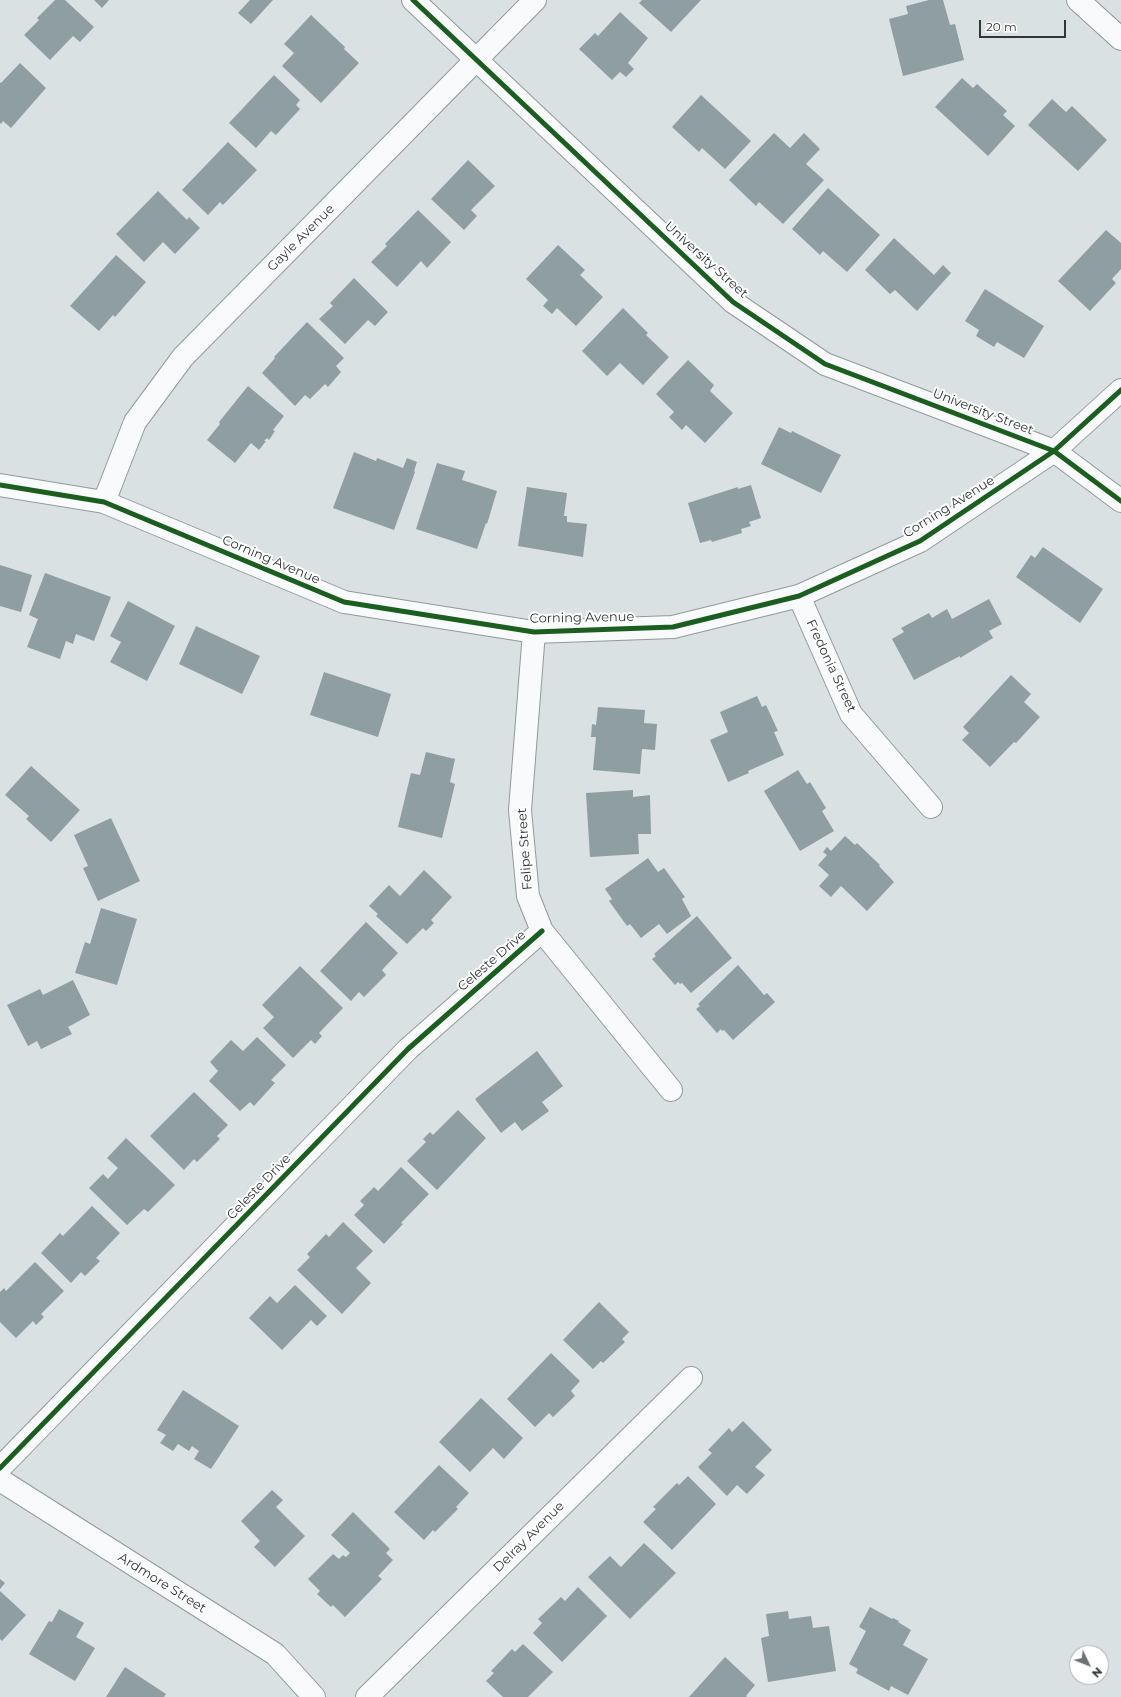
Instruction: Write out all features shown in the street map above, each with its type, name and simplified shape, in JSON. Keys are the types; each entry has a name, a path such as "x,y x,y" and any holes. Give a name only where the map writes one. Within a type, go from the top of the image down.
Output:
{"street":[{"name":"University Street","path":"413,0 733,302 825,364 1054,451 1121,501"},
{"name":"Gayle Avenue","path":"104,502 136,422 182,357 535,0"},
{"path":"1078,0 1121,39"},
{"name":"Corning Avenue","path":"0,485 104,502 344,602 534,632 673,627 799,596 920,541 1054,451 1121,390"},
{"name":"Fredonia Street","path":"799,596 851,714 931,807"},
{"name":"Felipe Street","path":"534,632 520,810 528,896 542,931 672,1090"},
{"name":"Celeste Drive","path":"0,1468 408,1049 542,931"},
{"name":"Delray Avenue","path":"367,1697 691,1378"},
{"name":"Ardmore Street","path":"0,1480 275,1654 314,1697"}],"building":[{"path":"55,0 65,0 94,27 80,42 73,36 50,60 24,35 39,20 37,18"},
{"path":"94,0 109,0 102,8"},
{"path":"250,0 273,0 251,24 238,13"},
{"path":"642,0 701,0 671,32 639,3"},
{"path":"929,0 943,0 950,25 955,24 964,60 903,76 889,19 908,14 906,6"},
{"path":"620,12 648,38 628,63 634,69 626,77 620,72 612,80 579,49 595,33 598,36"},
{"path":"311,15 345,47 344,49 359,63 321,103 282,66 294,53 284,44"},
{"path":"20,63 46,88 11,128 3,121 1,124 0,123 0,82 1,83"},
{"path":"274,75 300,100 296,105 300,109 276,135 271,131 256,148 229,123"},
{"path":"962,78 973,88 977,84 1007,111 1003,115 1015,126 988,156 935,107"},
{"path":"701,95 751,141 725,169 702,148 699,152 672,127"},
{"path":"1052,99 1066,112 1072,106 1107,140 1078,171 1028,125"},
{"path":"774,133 790,148 804,133 820,149 806,164 824,180 783,224 759,202 756,206 729,180"},
{"path":"228,142 257,170 223,205 220,202 208,215 182,190"},
{"path":"468,160 495,186 471,210 477,216 464,230 431,199"},
{"path":"828,188 880,235 847,272 823,251 820,255 792,229"},
{"path":"158,191 187,220 189,217 200,228 175,254 163,242 144,262 116,234"},
{"path":"418,210 451,242 427,268 421,261 397,287 371,262 387,246 385,244"},
{"path":"1106,230 1121,243 1121,269 1112,279 1116,283 1090,311 1058,281"},
{"path":"894,238 934,275 943,265 951,273 917,311 895,290 890,294 865,270"},
{"path":"558,245 585,270 580,275 603,297 576,326 557,308 552,314 543,306 548,300 526,279"},
{"path":"116,255 146,282 115,317 113,315 99,331 70,306"},
{"path":"354,278 388,312 375,326 368,320 345,344 319,319 333,306 330,303"},
{"path":"985,289 1044,326 1024,358 997,342 994,347 976,336 979,330 965,321"},
{"path":"623,308 648,333 646,335 669,357 643,385 620,363 607,376 582,351"},
{"path":"307,322 344,358 336,366 341,372 328,387 325,384 310,399 305,395 295,406 262,373 275,358 274,357"},
{"path":"688,360 714,385 710,391 733,413 705,443 686,425 682,430 669,417 674,412 656,394"},
{"path":"248,386 284,416 273,430 275,431 269,440 267,438 264,441 266,441 259,450 251,443 235,463 207,440 220,424 219,422"},
{"path":"779,427 791,433 792,431 841,455 821,493 761,464"},
{"path":"354,452 376,461 377,458 403,468 407,458 417,462 415,472 394,530 333,508"},
{"path":"437,463 465,471 462,480 497,491 487,524 486,523 477,549 416,529"},
{"path":"751,485 761,518 749,522 751,526 741,529 742,533 712,542 711,540 700,543 688,503 738,487 738,489"},
{"path":"527,487 567,493 564,516 567,516 567,522 587,524 583,557 518,546"},
{"path":"1043,547 1103,589 1080,623 1016,577 1031,555 1035,558"},
{"path":"0,565 32,575 21,612 0,606"},
{"path":"45,573 111,597 94,641 76,634 73,644 66,641 60,659 27,647 38,619 29,615"},
{"path":"989,599 1002,624 989,631 993,638 960,658 960,656 914,680 892,639 904,632 901,628 929,613 932,618 947,609 952,619"},
{"path":"128,601 175,626 147,681 110,662 121,642 110,636"},
{"path":"196,626 260,656 242,694 179,664"},
{"path":"324,672 391,694 378,737 310,715"},
{"path":"1011,675 1031,694 1024,702 1040,717 1016,743 1014,742 990,767 962,740 969,733 963,727"},
{"path":"757,696 762,707 766,705 778,731 774,732 784,755 748,771 749,773 728,782 710,740 728,732 720,712"},
{"path":"598,707 645,710 644,723 657,724 655,750 642,749 640,774 593,770 596,737 591,737 592,724 596,725"},
{"path":"426,752 455,759 450,782 455,784 442,838 398,827 411,773 420,775"},
{"path":"31,766 80,810 51,842 26,819 29,816 5,795"},
{"path":"798,770 807,784 810,782 826,808 822,811 834,831 800,851 764,791"},
{"path":"633,790 633,797 650,795 651,834 638,834 639,854 590,857 586,793"},
{"path":"111,818 140,881 98,901 83,868 88,866 74,835"},
{"path":"845,836 855,845 857,843 880,865 879,866 894,882 867,911 841,886 831,897 819,886 829,875 818,865 827,855 823,852 827,847 831,851"},
{"path":"648,858 658,872 664,868 685,897 682,899 691,916 667,934 659,924 641,938 630,924 627,926 609,901 612,899 605,889"},
{"path":"424,870 452,897 431,920 434,923 426,931 423,928 407,944 376,916 378,914 369,906 389,885 400,896"},
{"path":"101,908 137,919 117,985 75,973 85,942 90,944"},
{"path":"697,916 732,958 691,993 682,983 680,984 678,982 675,985 652,959 656,956 654,954"},
{"path":"366,922 398,953 382,970 386,975 364,997 359,992 351,1001 320,971"},
{"path":"738,965 764,995 767,993 775,1002 733,1040 724,1030 722,1031 721,1029 717,1033 696,1009 700,1006 698,1004"},
{"path":"300,966 343,1008 319,1033 322,1036 315,1044 311,1040 293,1058 263,1028 274,1017 262,1005"},
{"path":"73,980 90,1015 68,1027 72,1034 41,1049 37,1041 28,1046 7,1005 40,989 43,995"},
{"path":"257,1037 286,1065 271,1080 275,1083 254,1106 250,1102 240,1111 209,1081 218,1071 210,1062 231,1040 243,1051"},
{"path":"537,1051 563,1086 542,1102 549,1111 522,1131 515,1122 501,1133 475,1099"},
{"path":"194,1092 228,1125 217,1136 220,1139 197,1162 194,1159 184,1170 150,1136"},
{"path":"458,1110 486,1138 437,1190 407,1161 426,1142 423,1139 430,1132 433,1135"},
{"path":"126,1138 175,1185 148,1212 144,1209 127,1225 89,1188 103,1174 108,1179 118,1168 107,1158"},
{"path":"401,1167 429,1194 401,1223 403,1224 384,1244 354,1215 364,1205 360,1201 374,1187 378,1191"},
{"path":"92,1206 120,1233 96,1258 100,1261 85,1276 81,1272 71,1283 41,1253 60,1233 63,1236"},
{"path":"343,1222 373,1251 356,1268 371,1283 342,1314 297,1270 310,1257 307,1254 326,1234 329,1237"},
{"path":"35,1262 64,1291 41,1314 44,1317 36,1325 33,1321 16,1338 0,1322 0,1292 4,1288 6,1291"},
{"path":"295,1285 327,1316 317,1326 311,1320 282,1350 249,1318 270,1296 277,1303"},
{"path":"599,1302 629,1332 622,1339 625,1342 603,1363 601,1361 593,1369 563,1340"},
{"path":"551,1353 580,1381 571,1391 575,1396 553,1417 549,1413 535,1427 507,1399"},
{"path":"183,1390 239,1426 211,1469 194,1459 199,1451 192,1446 189,1451 178,1444 173,1451 160,1443 166,1435 157,1430"},
{"path":"481,1398 523,1438 504,1459 493,1448 470,1472 439,1442"},
{"path":"743,1421 772,1450 755,1467 765,1475 747,1494 737,1485 727,1496 698,1467 712,1453 708,1450 729,1428 732,1432"},
{"path":"439,1465 469,1493 456,1507 458,1509 435,1532 433,1530 424,1540 394,1512"},
{"path":"688,1476 716,1504 672,1550 643,1522 656,1509 653,1507 677,1483 679,1485"},
{"path":"272,1490 283,1500 276,1507 305,1536 275,1567 254,1547 260,1541 241,1521"},
{"path":"353,1512 390,1549 386,1553 393,1560 378,1576 382,1579 345,1617 333,1605 331,1607 317,1594 320,1591 308,1579 333,1554 339,1559 343,1555 346,1557 350,1553 331,1535"},
{"path":"644,1543 676,1573 630,1619 588,1577 610,1556 621,1567"},
{"path":"0,1579 5,1583 0,1589"},
{"path":"578,1587 607,1616 562,1662 533,1633 542,1623 538,1619 561,1597 565,1601"},
{"path":"0,1591 26,1615 2,1641 0,1639"},
{"path":"870,1607 892,1619 893,1618 899,1621 898,1622 911,1630 903,1645 928,1659 908,1695 891,1686 889,1691 856,1673 858,1669 849,1664 866,1631 859,1627"},
{"path":"59,1609 84,1623 76,1637 95,1648 75,1681 29,1654 49,1621 52,1622"},
{"path":"788,1611 789,1619 811,1616 813,1628 829,1626 836,1671 768,1682 761,1638 769,1636 766,1614"},
{"path":"523,1644 553,1672 528,1697 503,1697 486,1681 494,1673 491,1671 512,1649 515,1652"},
{"path":"725,1657 755,1685 746,1696 747,1697 689,1697"},
{"path":"125,1667 166,1694 164,1697 106,1697"}],"cycle path":[{"path":"413,0 733,302 825,364 1054,451 1121,501"},
{"path":"0,485 104,502 344,602 534,632 673,627 799,596 920,541 1054,451 1121,390"},
{"path":"0,1468 408,1049 542,931"}]}
